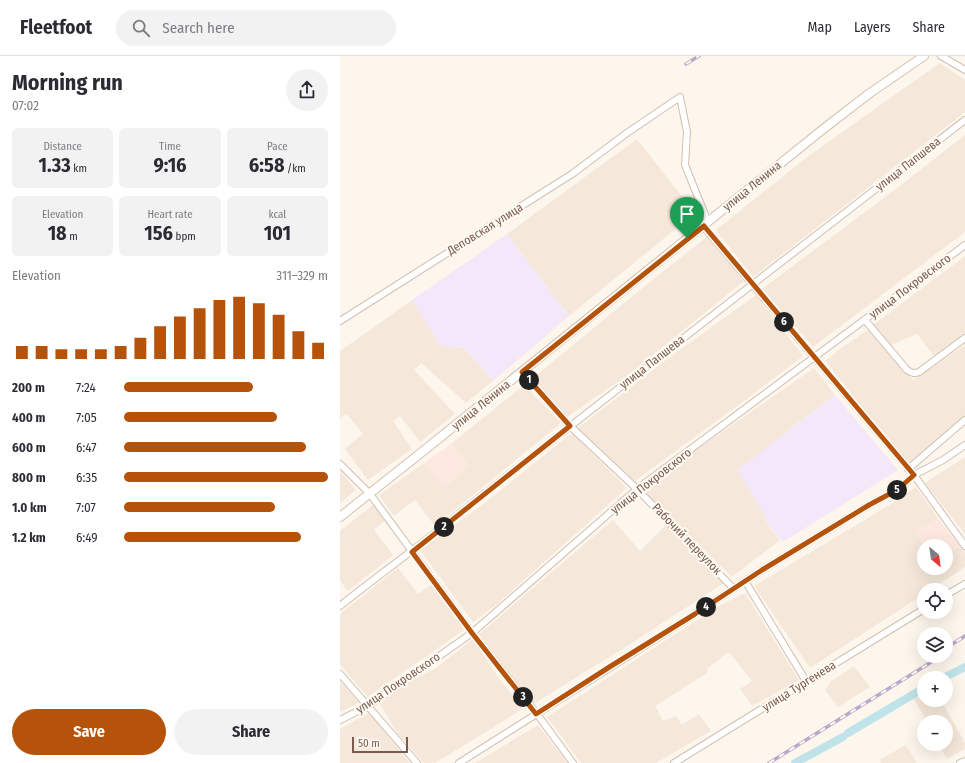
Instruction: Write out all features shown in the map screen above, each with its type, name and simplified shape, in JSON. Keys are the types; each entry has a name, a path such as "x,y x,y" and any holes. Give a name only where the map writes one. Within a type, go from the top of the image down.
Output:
{"main road":[{"name":"улица Ленина","path":"340,517 822,130 870,93 924,56"}],"street":[{"path":"941,56 965,70"},
{"name":"Деповская улица","path":"340,321 572,174 627,133 680,97 687,132 685,165 706,224"},
{"name":"улица Папшева","path":"340,606 367,584 412,552 570,426 965,120"},
{"path":"706,224 813,357 914,475 965,546"},
{"name":"улица Покровского","path":"340,720 368,706 472,633 638,489 965,245"},
{"path":"865,320 911,373 919,372 965,338"},
{"name":"Рабочий переулок","path":"522,372 570,426 638,489 734,588"},
{"path":"908,469 965,420"},
{"path":"459,763 803,544 897,490 914,475 943,460 965,445"},
{"path":"340,464 370,494 472,633 573,763"},
{"path":"745,581 806,682"},
{"path":"953,591 965,584"},
{"name":"улица Тургенева","path":"674,763 917,613"},
{"path":"340,674 417,763"},
{"path":"960,763 965,761"}],"shaded area":[{"path":"940,63 965,80 965,112 753,277 716,230 811,154"},
{"path":"965,135 965,232 813,347 762,289"},
{"path":"637,139 695,213 569,316 507,234"},
{"path":"507,234 569,316 493,381 464,348 441,346 412,300"},
{"path":"708,236 744,281 628,375 567,417 533,378"},
{"path":"965,256 965,334 934,356 917,334 889,346 873,325"},
{"path":"756,295 803,356 744,401 635,481 578,428 666,360"},
{"path":"412,300 441,346 464,348 493,381 466,403 421,363 414,370 455,414 420,442 400,416 393,421 412,449 368,480 345,449 363,434 347,414 340,418 340,351"},
{"path":"869,329 913,380 965,345 965,417 908,464 825,361"},
{"path":"814,368 835,395 791,428 765,520 780,540 732,577 646,493 692,453"},
{"path":"524,385 561,423 435,526 415,500 394,516 379,495 424,463 444,487 469,466 451,444"},
{"path":"835,395 898,470 783,542 765,520 766,517 737,470"},
{"path":"572,433 627,488 496,605 473,622 420,550 486,502"},
{"path":"451,444 469,466 443,488 424,463"},
{"path":"965,457 965,534 925,483"},
{"path":"340,471 356,490 340,503"},
{"path":"916,487 938,518 916,533 921,539 917,539 917,575 953,575 941,583 917,583 917,599 810,668 754,586 888,506"},
{"path":"374,504 385,520 374,530 393,555 348,591 340,581 340,531"},
{"path":"938,518 960,546 953,550 953,539 921,539 916,533"},
{"path":"613,520 640,551 667,524 724,583 621,650 533,704 479,634"},
{"path":"960,546 965,553 965,567 953,575 953,550"},
{"path":"398,568 418,594 431,585 465,629 368,697 340,665 340,614"},
{"path":"745,593 799,680 752,706 740,689 752,681 729,652 708,668 707,673 655,706 663,721 676,716 682,725 699,714 711,731 656,763 581,763 547,717 719,606"},
{"path":"473,639 500,680 523,709 435,763 424,763 398,734 380,704 404,685 436,668"},
{"path":"854,666 870,687 838,707 825,690 831,681"},
{"path":"340,681 359,703 340,712"},
{"path":"917,698 917,704 914,699"},
{"path":"919,707 945,707 949,715 923,715"},
{"path":"369,713 410,763 340,763 340,729"},
{"path":"953,722 965,743 965,749 947,759 943,751 953,751"},
{"path":"538,725 567,763 475,763"},
{"path":"906,745 917,763 881,763 879,760"}],"waterway":[{"path":"953,673 965,667"},
{"path":"848,733 917,692"},
{"path":"795,763 843,737"}],"railway":[{"path":"686,64 699,56"},
{"path":"953,644 965,636"},
{"path":"769,763 930,663"}],"route":[{"path":"704,226 914,475 897,490 803,544 536,714 472,633 412,552 570,426 522,372 687,238 704,226"}]}
